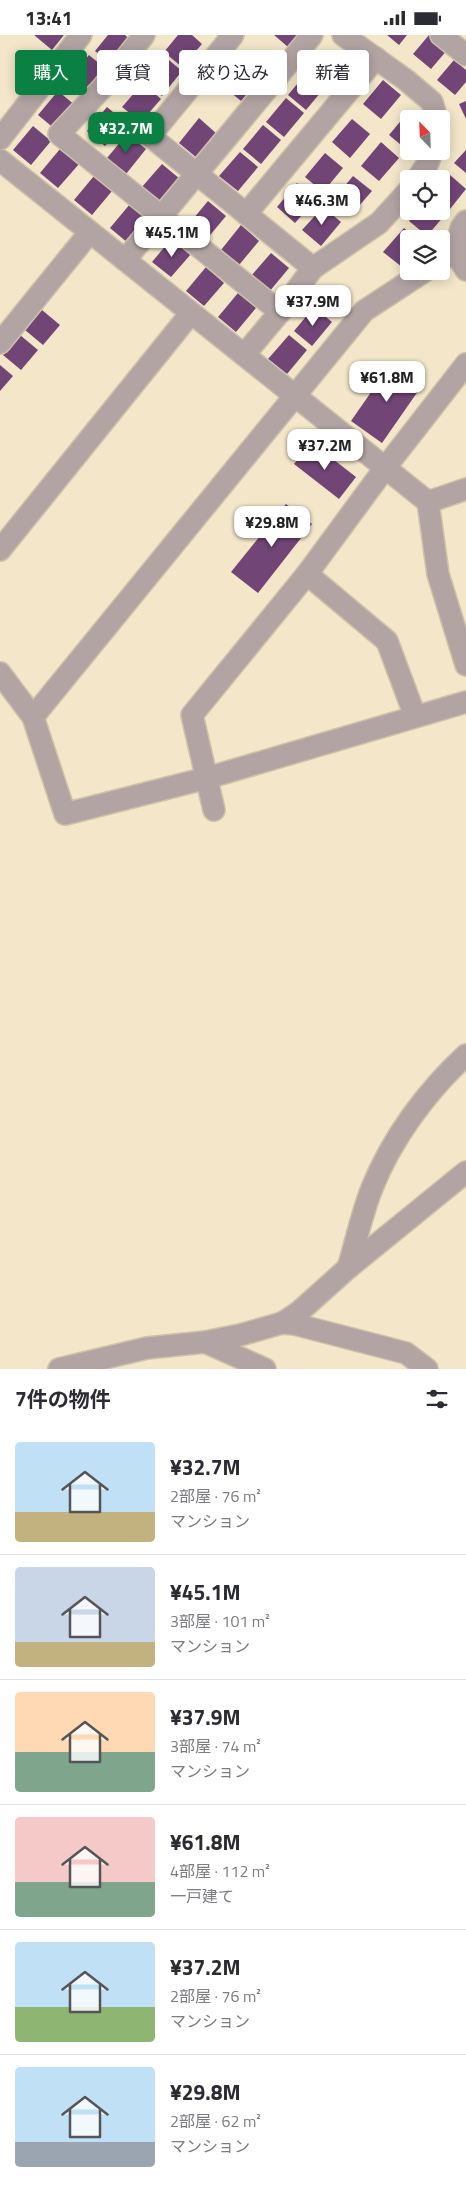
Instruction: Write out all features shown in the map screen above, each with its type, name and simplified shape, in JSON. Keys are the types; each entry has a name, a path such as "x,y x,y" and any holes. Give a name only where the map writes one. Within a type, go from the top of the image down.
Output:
{"street":[{"path":"0,139 81,35"},
{"path":"144,35 103,87 59,134 280,312"},
{"path":"233,35 150,136 313,268"},
{"path":"125,260 198,175 312,35"},
{"path":"343,35 406,79 432,102 434,110"},
{"path":"441,35 466,55"},
{"path":"246,214 376,58"},
{"path":"0,160 428,502 438,574 466,665"},
{"path":"244,355 313,268 379,223 400,200"},
{"path":"454,261 461,228 466,221"},
{"path":"0,343 90,232"},
{"path":"34,717 364,311 411,280"},
{"path":"0,550 191,313"},
{"path":"214,810 192,715 307,574 385,468 466,364"},
{"path":"428,502 466,489"},
{"path":"307,574 387,641 415,716"},
{"path":"0,673 34,717 65,814 207,778 466,702"},
{"path":"348,1268 372,1188 398,1137 449,1071 466,1055"},
{"path":"59,1369 147,1348 205,1342 240,1335 282,1323 299,1312 348,1268 466,1172"},
{"path":"282,1323 294,1324 406,1353 428,1369"},
{"path":"205,1342 260,1368"}],"building":[{"path":"34,35 64,35 52,50"},
{"path":"108,35 125,35 133,42 126,50 97,50 97,53 95,51"},
{"path":"178,35 192,35 202,44 197,50 179,50 179,64 169,56 169,50 166,50"},
{"path":"274,35 298,35 288,47"},
{"path":"387,35 407,35 399,45"},
{"path":"429,35 448,49 431,69 413,54"},
{"path":"89,55 97,62 97,82 87,94 87,57"},
{"path":"169,60 179,68 179,75 169,87"},
{"path":"454,60 466,70 466,82 455,95 437,80"},
{"path":"383,80 401,95 381,119 363,104"},
{"path":"297,84 297,95 318,95 306,110 288,95"},
{"path":"55,95 63,95 76,106 56,130 38,115"},
{"path":"132,95 156,95 161,99 141,122 122,107"},
{"path":"234,95 246,95 241,101"},
{"path":"286,98 304,113 284,137 266,122"},
{"path":"466,101 466,119 459,104"},
{"path":"107,107 125,122 105,146 87,131"},
{"path":"199,118 217,134 197,158 179,143"},
{"path":"352,119 370,134 350,158 332,142"},
{"path":"400,122 400,144 389,135"},
{"path":"263,125 281,140 261,164 243,149"},
{"path":"33,126 51,141 31,165 13,150"},
{"path":"127,134 146,149 126,174 107,158"},
{"path":"381,142 399,158 379,181 361,166"},
{"path":"60,149 79,164 58,188 40,173"},
{"path":"466,150 466,173 454,163"},
{"path":"240,152 258,167 238,191 219,176"},
{"path":"325,153 343,168 323,192 305,177"},
{"path":"162,164 180,179 160,203 141,188"},
{"path":"450,175 466,189 450,209"},
{"path":"94,176 112,191 92,215 74,200"},
{"path":"353,176 372,191 351,215 333,200"},
{"path":"297,183 316,199 295,223 277,207"},
{"path":"208,201 226,216 206,240 188,225"},
{"path":"130,204 149,219 128,243 110,228"},
{"path":"323,207 341,222 321,246 302,230"},
{"path":"441,220 432,230 420,230 409,221"},
{"path":"241,225 259,241 239,265 221,250"},
{"path":"400,233 400,265 383,252"},
{"path":"172,238 191,254 171,277 152,262"},
{"path":"271,253 289,268 269,292 251,276"},
{"path":"206,267 224,283 204,306 186,291"},
{"path":"238,293 256,308 236,332 218,317"},
{"path":"314,307 332,322 312,346 294,331"},
{"path":"42,310 60,325 43,345 25,330"},
{"path":"20,335 38,350 21,370 3,355"},
{"path":"289,335 307,350 287,374 268,359"},
{"path":"392,362 423,384 382,443 351,421"},
{"path":"0,365 13,376 0,391"},
{"path":"311,442 356,477 339,499 294,464"},
{"path":"286,504 312,524 258,593 231,572"}]}
